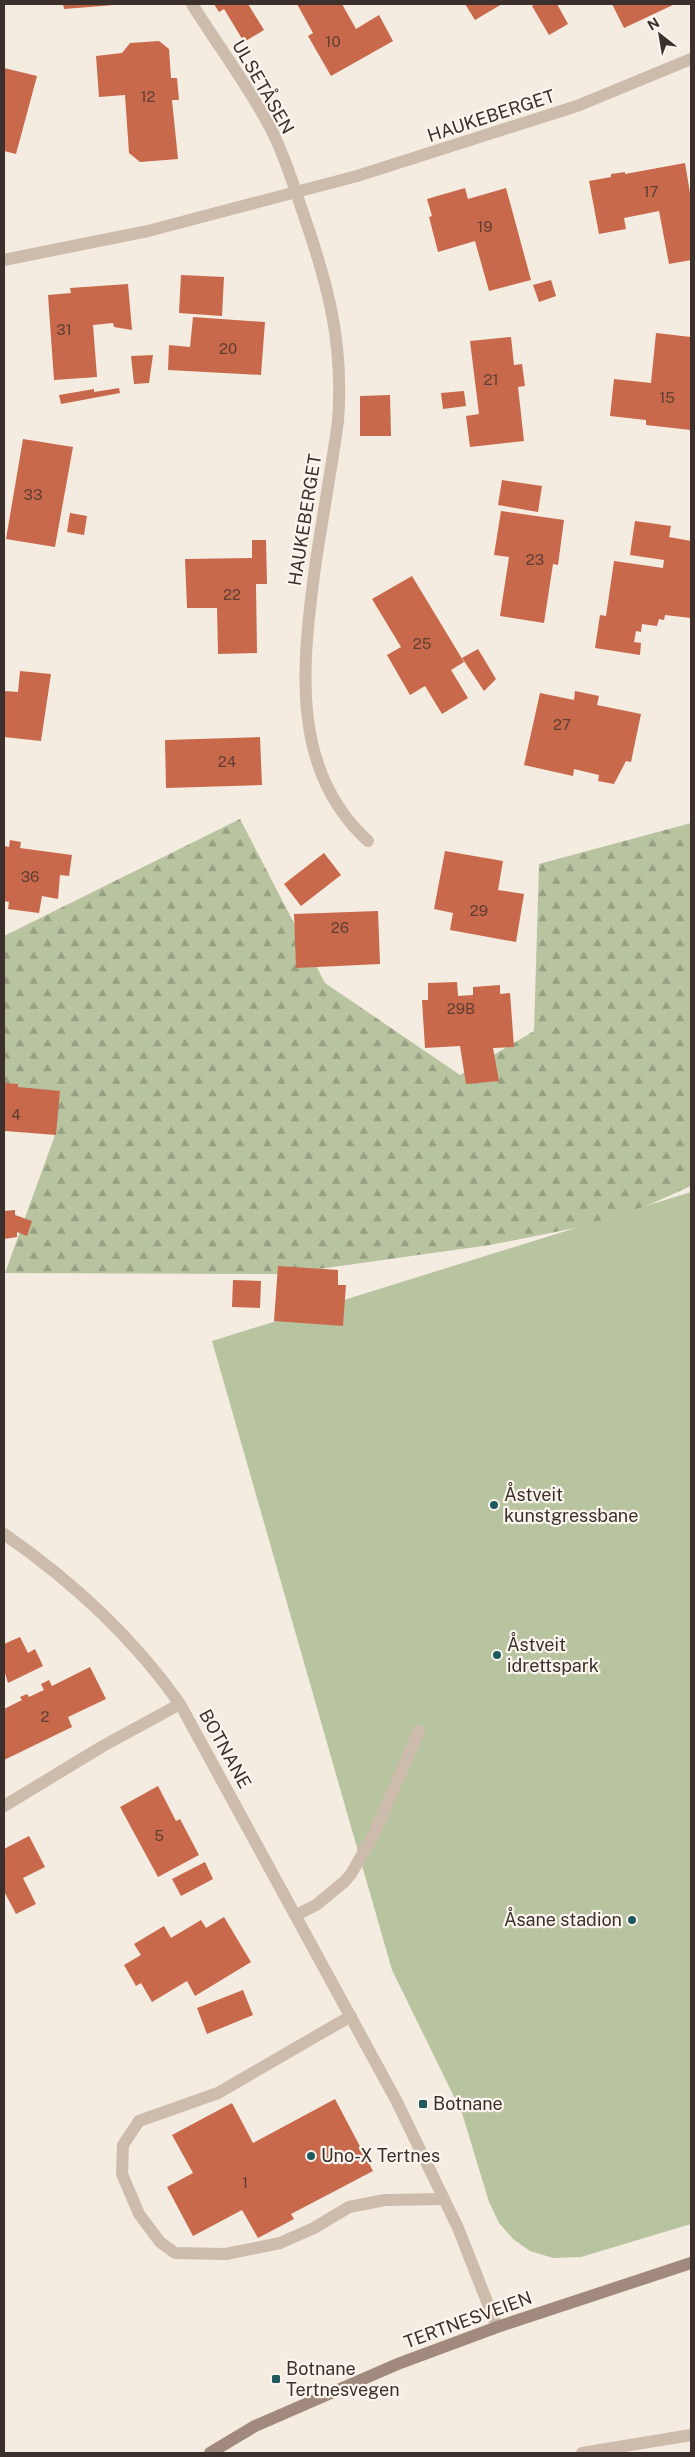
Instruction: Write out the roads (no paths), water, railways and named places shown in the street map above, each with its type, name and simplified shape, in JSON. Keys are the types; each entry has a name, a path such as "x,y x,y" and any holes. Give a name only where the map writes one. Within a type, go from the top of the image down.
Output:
{"main road":[{"name":"TERTNESVEIEN","path":"210,2453 255,2426 400,2363 497,2327 691,2262"}],"street":[{"name":"ULSETÅSEN","path":"192,4 249,91 272,131 296,192"},
{"name":"HAUKEBERGET","path":"4,260 148,231 357,176 516,127 577,106 691,59"},
{"name":"HAUKEBERGET","path":"296,192 331,304 336,326 340,395 338,421 318,544 305,652 307,717 311,743 320,770 348,819 368,842"},
{"name":"BOTNANE","path":"4,1534 61,1577 110,1619 141,1652 180,1704 396,2100 444,2199 497,2327"},
{"path":"4,1806 103,1746 180,1704"},
{"path":"296,1915 316,1905 351,1874 375,1832 419,1731"},
{"path":"351,2016 218,2094 139,2121 123,2145 122,2174 139,2214 160,2242 175,2252 226,2254 280,2243 314,2228 348,2207 385,2200 444,2199"},
{"path":"582,2453 691,2435"}],"place":[{"name":"Åstveit kunstgressbane","path":"494,1505"},
{"name":"Åstveit idrettspark","path":"497,1655"},
{"name":"Åsane stadion","path":"632,1920"},
{"name":"Botnane","path":"423,2104"},
{"name":"Uno-X Tertnes","path":"311,2156"},
{"name":"Botnane Tertnesvegen","path":"276,2379"}]}
